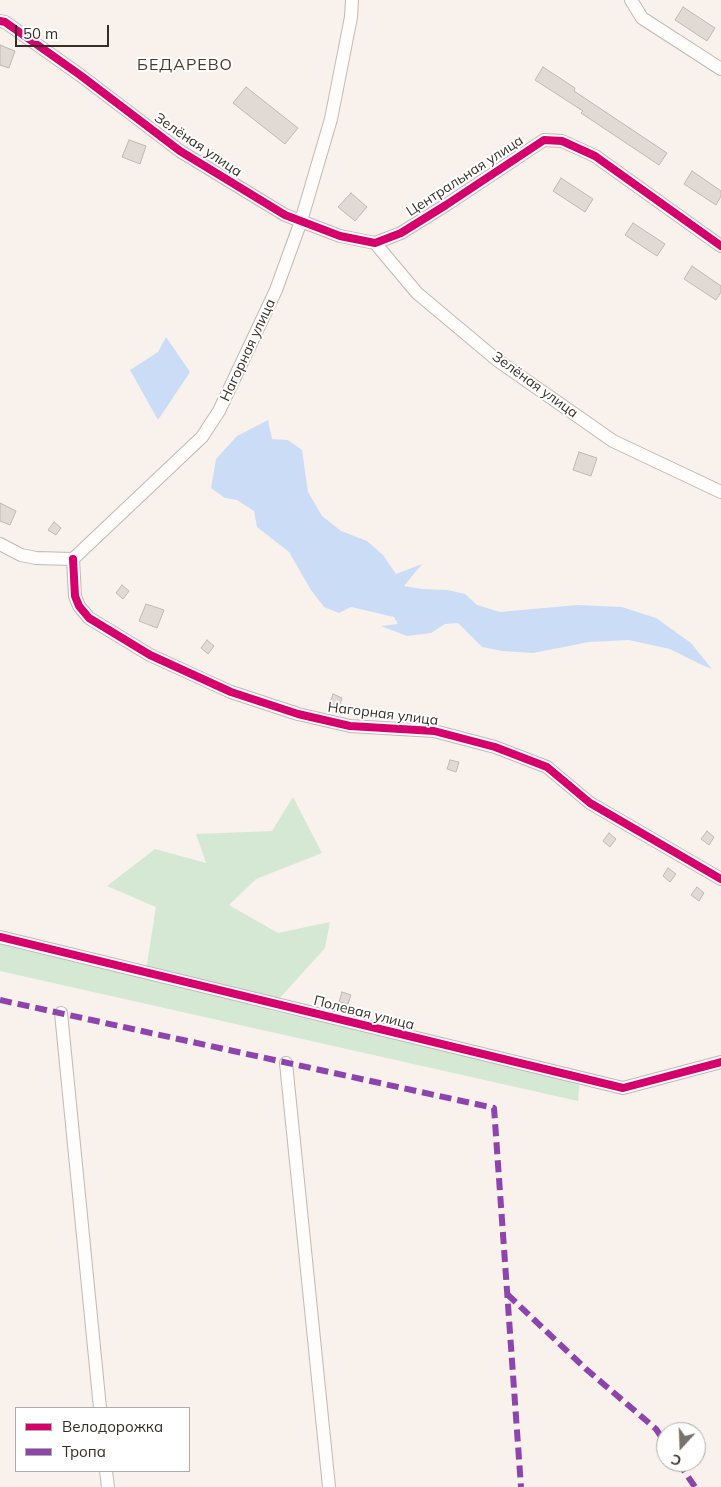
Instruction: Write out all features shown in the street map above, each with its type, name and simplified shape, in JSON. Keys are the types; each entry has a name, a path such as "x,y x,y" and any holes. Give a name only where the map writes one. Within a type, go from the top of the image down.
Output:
{"street":[{"path":"301,221 331,119 351,17 352,0"},
{"path":"631,0 642,18 721,69"},
{"name":"Зелёная улица","path":"0,21 5,22 80,75 180,151 285,215 340,236 375,244 417,293 497,360 613,441 721,492"},
{"name":"Центральная улица","path":"375,244 402,233 446,206 544,140 562,141 595,156 721,246"},
{"name":"Нагорная улица","path":"301,221 276,290 219,411 202,438 74,559 75,596 79,606 89,618 150,655 231,692 298,714 350,726 434,731 496,747 548,766 590,803 721,879"},
{"path":"0,544 22,556 74,559"},
{"name":"Полевая улица","path":"0,938 623,1088 721,1062"},
{"path":"60,1013 100,1407"},
{"path":"286,1063 329,1487"},
{"path":"106,1472 108,1487"}],"green space":[{"path":"293,797 322,853 256,879 229,905 278,933 330,922 325,948 269,1010 580,1080 578,1101 0,971 0,943 145,977 156,907 107,886 155,849 206,863 196,834 272,831"}],"water":[{"path":"166,337 190,372 158,420 130,370 158,352"},
{"path":"268,420 272,439 288,440 302,450 308,492 322,516 341,531 367,541 383,555 396,574 422,564 404,586 448,590 465,594 477,605 500,612 577,605 622,607 656,618 691,643 712,669 670,649 629,640 589,642 533,653 502,651 482,647 458,623 445,624 431,633 407,636 381,626 398,624 394,617 351,607 339,613 324,607 311,590 289,552 257,527 254,511 237,500 225,498 211,488 216,459 237,436"}],"building":[{"path":"683,7 715,28 707,41 675,20"},
{"path":"0,45 15,51 9,68 0,65"},
{"path":"543,67 575,88 574,91 667,153 659,165 581,113 583,111 535,80"},
{"path":"246,87 298,128 285,144 233,103"},
{"path":"129,140 146,146 140,164 122,157"},
{"path":"692,171 721,191 721,196 716,205 684,184"},
{"path":"561,178 593,199 585,212 553,191"},
{"path":"351,193 367,207 355,221 338,207"},
{"path":"633,223 665,244 657,256 625,235"},
{"path":"692,266 721,286 721,292 716,300 684,279"},
{"path":"579,452 597,458 591,476 573,470"},
{"path":"0,503 16,511 10,525 0,521"},
{"path":"54,522 61,528 56,535 48,530"},
{"path":"122,585 129,591 123,599 116,593"},
{"path":"146,604 164,610 157,628 139,621"},
{"path":"207,640 214,646 208,654 201,648"},
{"path":"333,694 342,698 339,707 330,703"},
{"path":"450,760 459,762 456,772 447,769"},
{"path":"707,831 714,837 709,845 701,839"},
{"path":"609,833 616,839 610,847 603,841"},
{"path":"668,868 676,874 670,882 663,876"},
{"path":"697,887 704,893 699,901 691,895"},
{"path":"342,992 351,995 348,1004 339,1002"}],"marked path":[{"path":"0,1000 494,1108 521,1487"},
{"path":"507,1294 586,1369 656,1429"},
{"path":"685,1472 695,1487"}],"cycle path":[{"path":"0,21 5,22 80,75 180,151 285,215 340,236 375,243 401,233 544,140 562,141 595,156 721,246"},
{"path":"73,559 75,596 79,606 89,618 150,655 231,692 298,714 350,726 434,731 495,747 547,767 590,803 721,879"},
{"path":"0,937 623,1088 721,1062"}],"district":[{"name":"БЕДАРЕВО","path":"185,65"}]}
